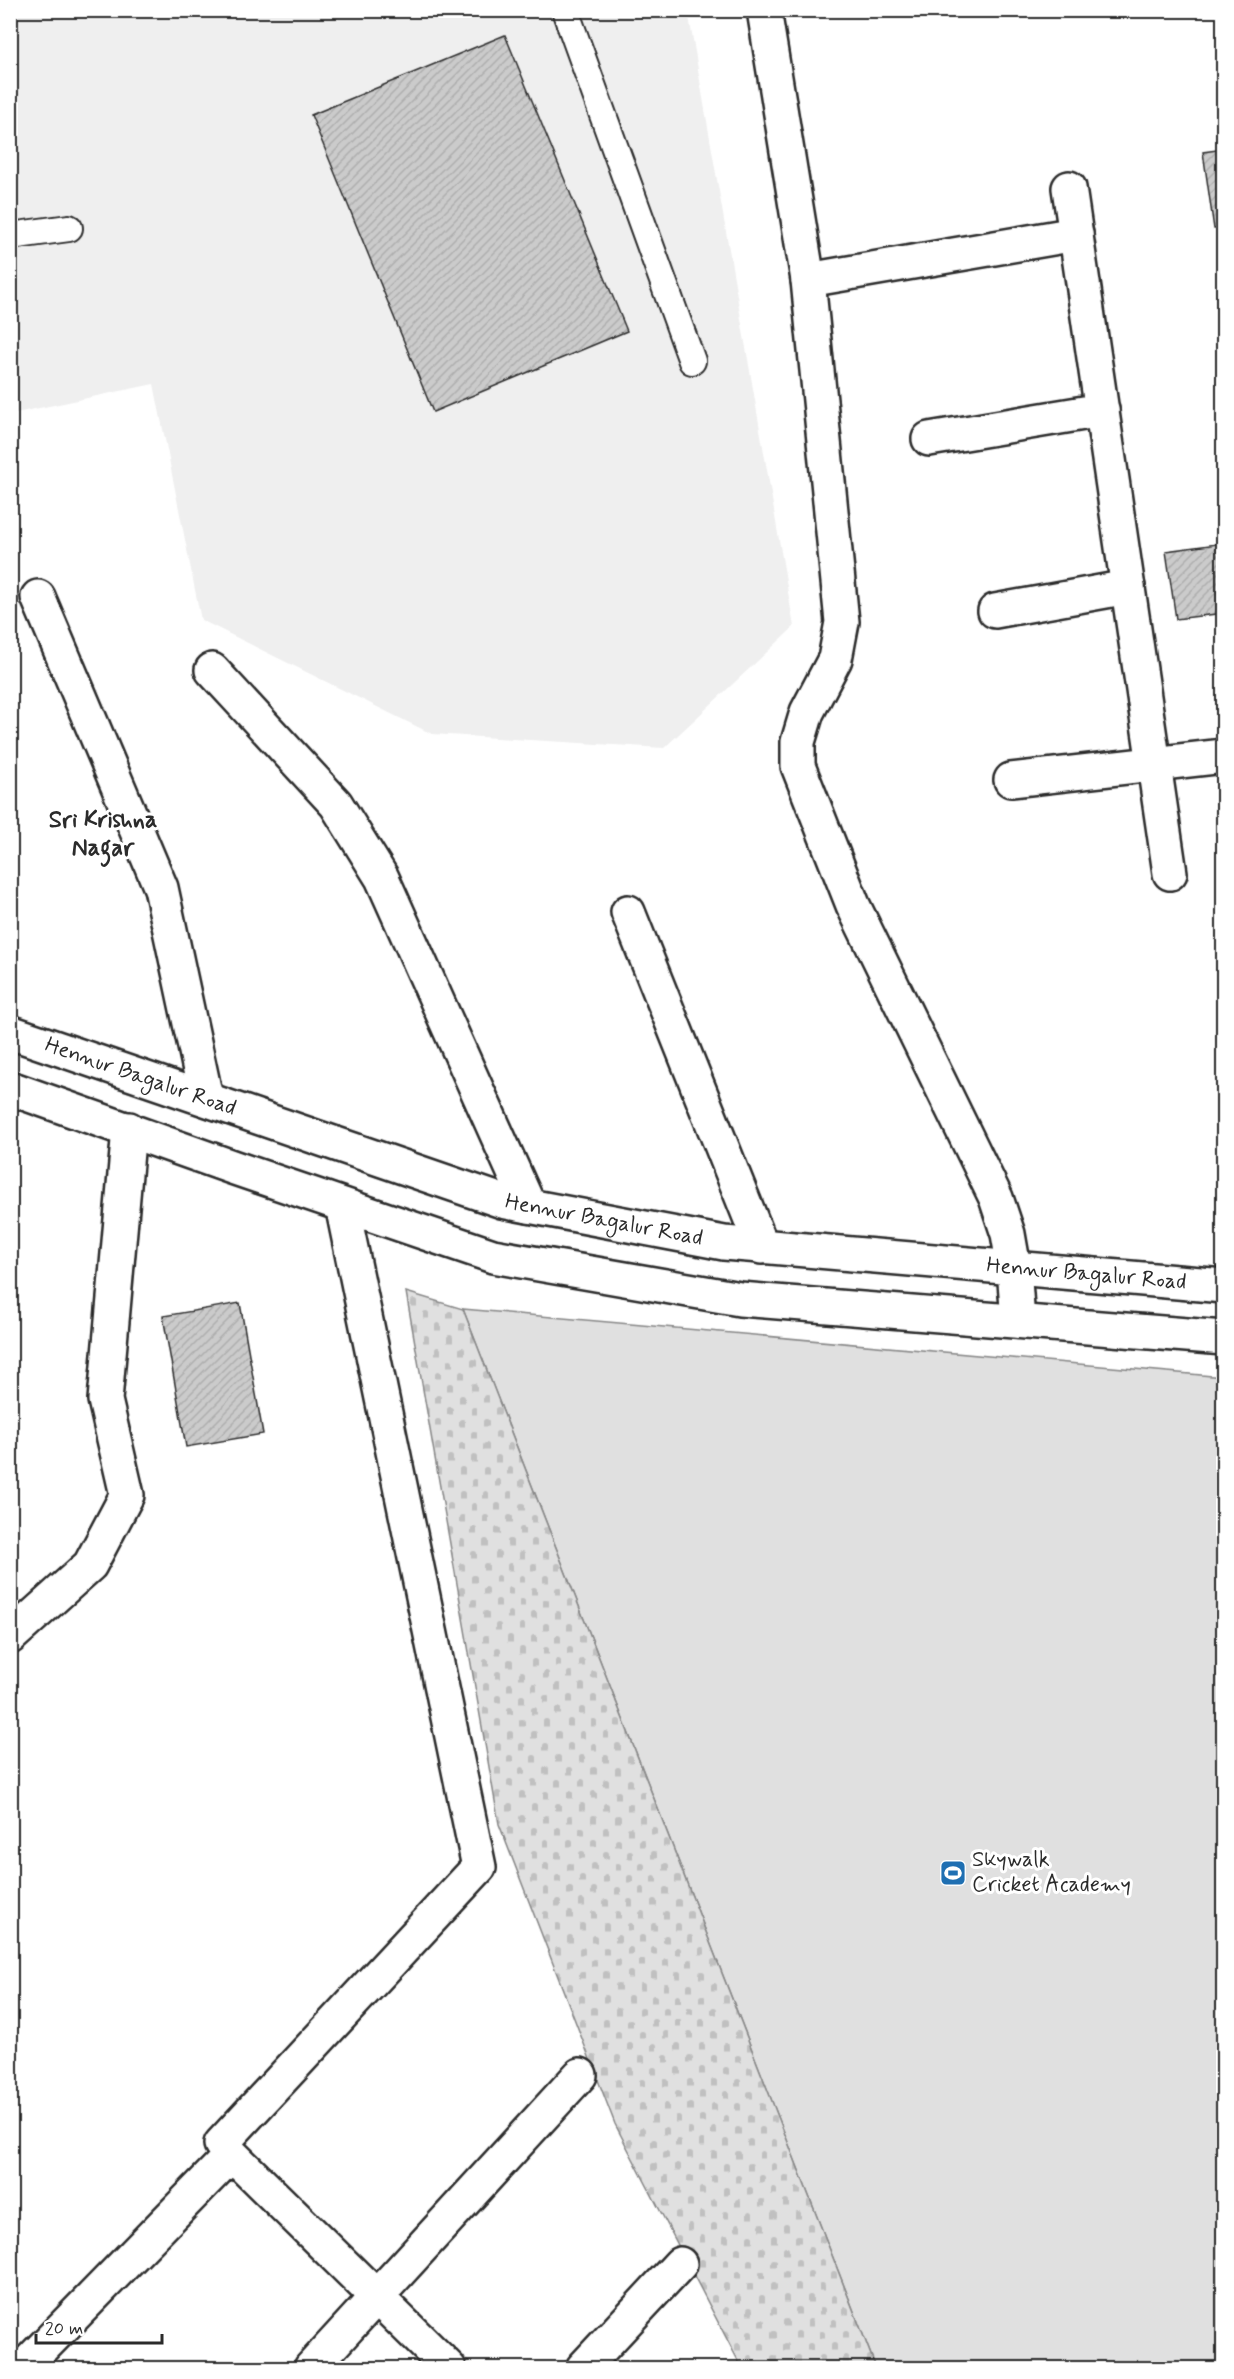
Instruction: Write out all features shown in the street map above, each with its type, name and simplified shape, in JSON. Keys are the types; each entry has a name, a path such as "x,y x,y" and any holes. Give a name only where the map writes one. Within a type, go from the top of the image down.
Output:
{"street":[{"path":"764,10 808,280 842,622 835,659 807,712 798,742 798,766 853,905 996,1198 1008,1234 1014,1268 1018,1321"},
{"path":"1069,188 1170,873"},
{"path":"808,280 1076,234"},
{"path":"929,439 1102,410"},
{"path":"995,611 1128,588"},
{"path":"38,597 161,888 206,1098"},
{"path":"212,670 336,804 358,836 382,878 529,1206"},
{"path":"1011,780 1224,756"},
{"path":"628,912 762,1247"},
{"name":"Hennur Bagalur Road","path":"10,1032 502,1201 724,1243 1224,1286"},
{"path":"10,1088 493,1256 740,1299 1224,1338"},
{"path":"10,1637 90,1564 127,1495 105,1400 129,1129"},
{"path":"342,1205 479,1867 221,2144 449,2368"},
{"path":"311,2368 580,2075"},
{"path":"23,2368 231,2155"},
{"path":"583,2368 680,2264"}],"lane":[{"path":"565,10 692,361"},
{"path":"10,236 69,228"}],"shaded area":[{"path":"10,11 688,11 794,627 664,748 432,734 201,620 154,384 11,414"}],"green space":[{"path":"406,1292 463,1309 876,2368 742,2368 615,2124 499,1824"},
{"name":"Skywalk Cricket Academy","path":"463,1309 1223,1377 1223,2368 876,2368"}],"building":[{"path":"505,35 627,331 433,412 311,115"},
{"path":"1224,149 1224,228 1214,229 1203,152"},
{"path":"1224,543 1224,613 1176,619 1166,551"},
{"path":"240,1303 263,1434 186,1447 163,1316"}],"place":[{"name":"Skywalk Cricket Academy","path":"953,1873"}],"district":[{"name":"Sri Krishna Nagar","path":"103,834"}]}
